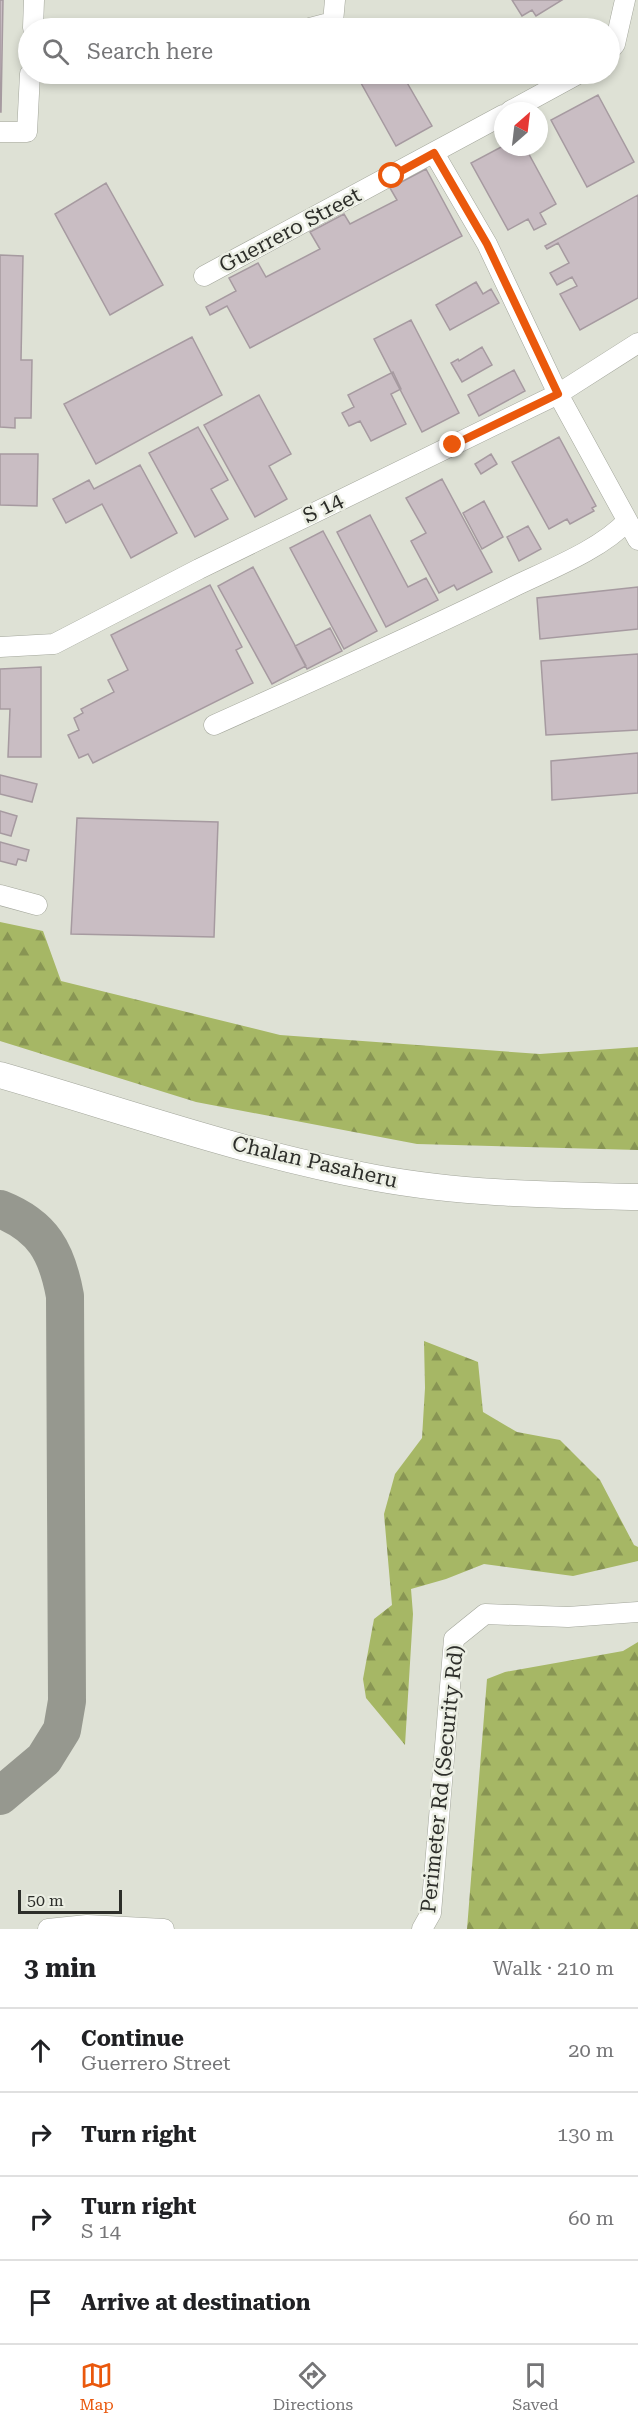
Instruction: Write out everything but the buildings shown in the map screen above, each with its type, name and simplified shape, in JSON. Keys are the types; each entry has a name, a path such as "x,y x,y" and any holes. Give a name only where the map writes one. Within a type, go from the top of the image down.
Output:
{"main road":[{"name":"Chalan Pasaheru","path":"0,1075 258,1151 376,1178 508,1193 638,1197"}],"street":[{"path":"33,18 34,0"},
{"path":"333,18 335,0"},
{"path":"620,22 625,0"},
{"path":"0,132 27,132 29,84"},
{"path":"527,102 560,84"},
{"name":"Guerrero Street","path":"204,276 494,120"},
{"path":"434,153 487,244 558,394 638,540"},
{"name":"S 14","path":"0,646 54,644 199,569 558,394 638,343"},
{"path":"214,725 433,626 573,558 618,532 627,521"},
{"path":"0,895 37,905"},
{"name":"Perimeter Rd (Security Rd)","path":"423,1929 431,1913 454,1639 485,1614 568,1617 638,1612"},
{"path":"48,1929 87,1925 164,1929"}],"green space":[{"path":"0,922 43,931 61,981 280,1035 540,1054 638,1047 638,1150 417,1144 196,1102 0,1041"},
{"path":"424,1341 478,1362 483,1412 517,1432 560,1440 600,1480 634,1545 638,1547 638,1561 573,1576 484,1564 446,1579 411,1589 413,1614 405,1745 366,1698 363,1679 374,1619 392,1605 384,1514 395,1474 422,1438 425,1388"},
{"path":"638,1642 638,1929 467,1929 487,1679 505,1672 623,1651"}],"taxiway":[{"path":"0,1209 27,1224 46,1242 58,1266 65,1296 67,1701 62,1730 44,1759 0,1796"}],"route":[{"path":"392,176 434,153 487,244 558,394 453,445"}]}
